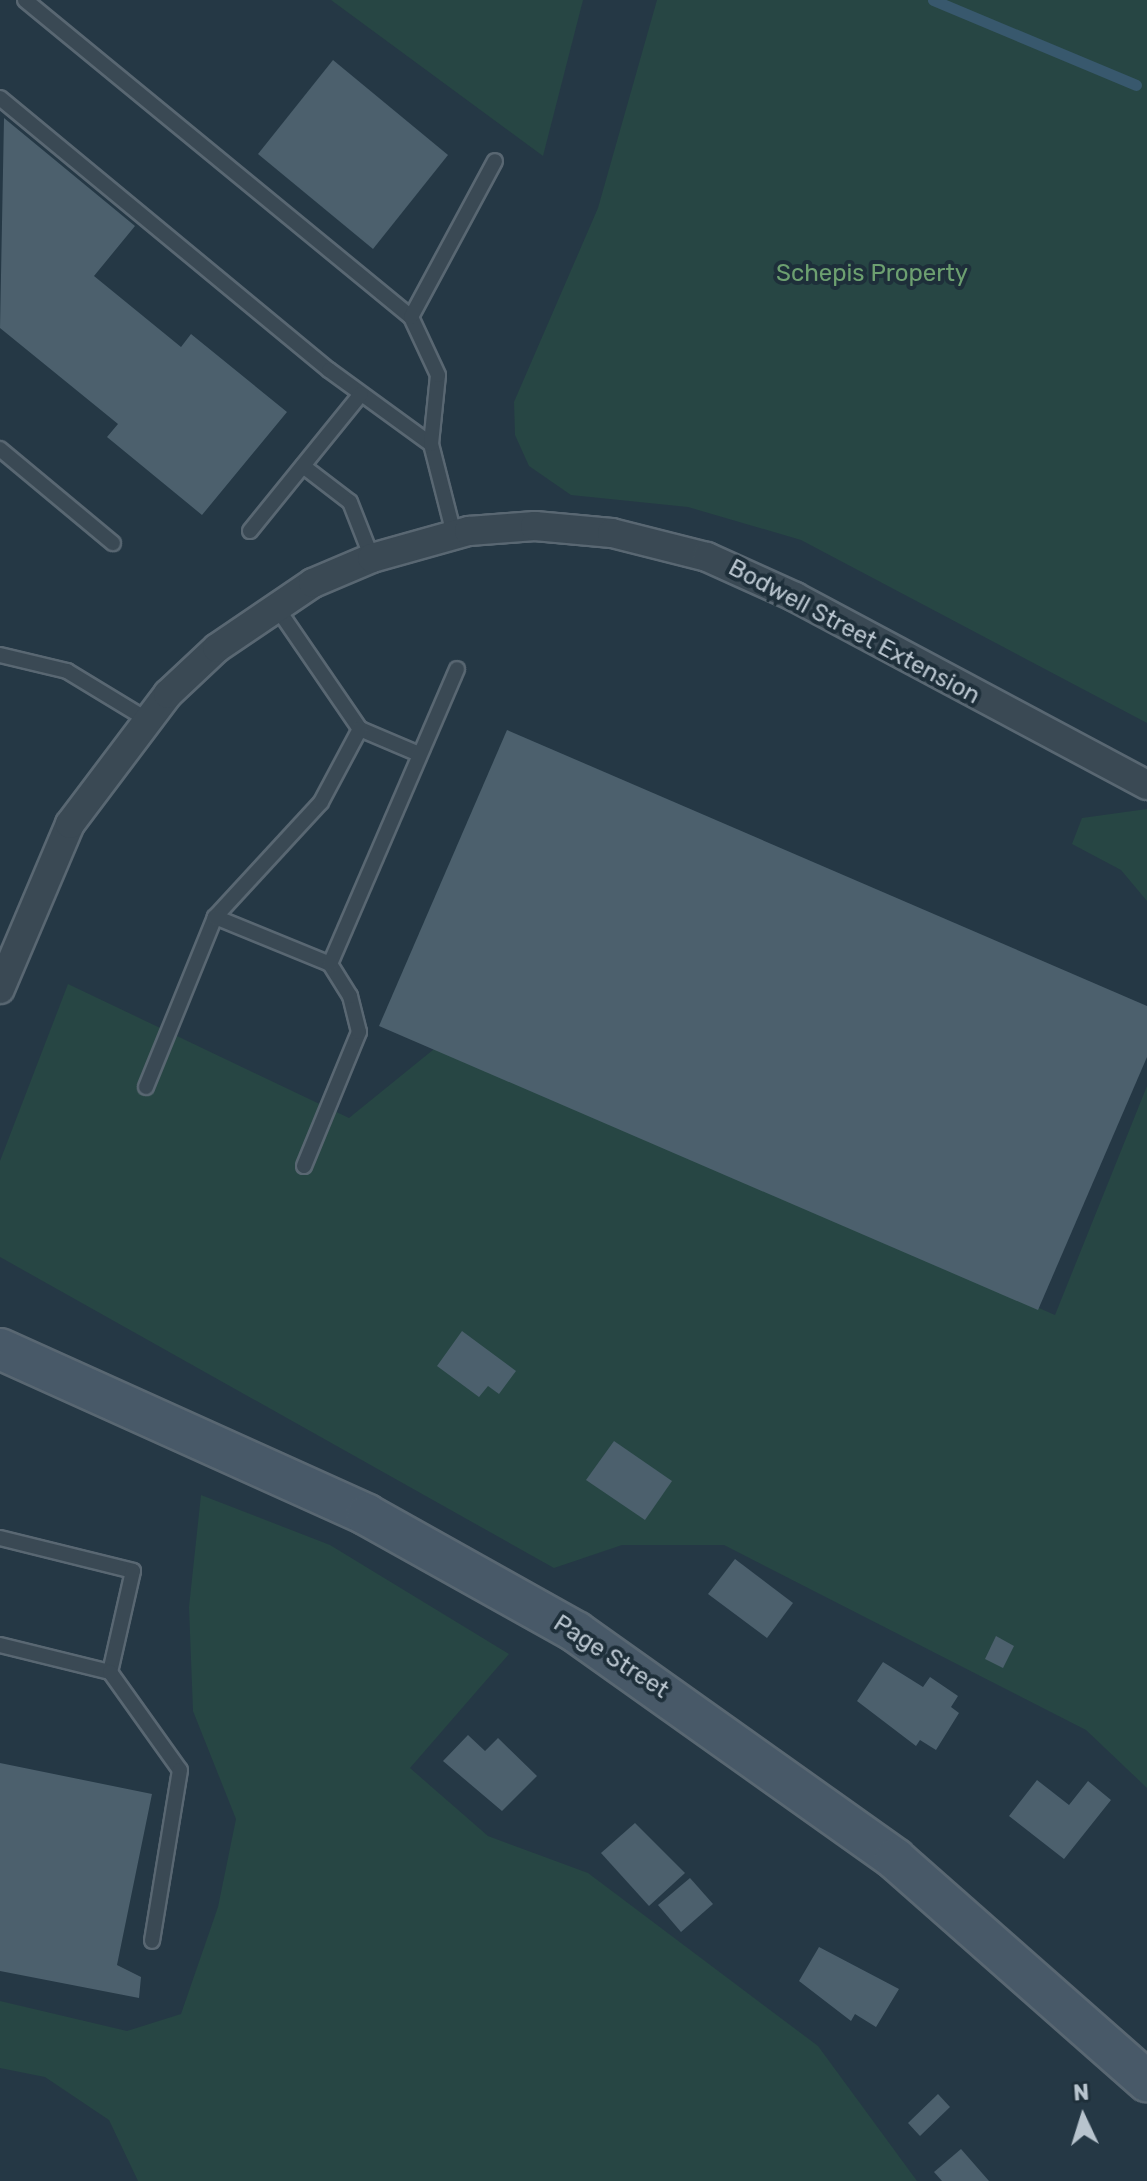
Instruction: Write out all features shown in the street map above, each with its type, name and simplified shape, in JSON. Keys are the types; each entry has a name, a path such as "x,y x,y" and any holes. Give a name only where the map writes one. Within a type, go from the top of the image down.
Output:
{"main road":[{"name":"Page Street","path":"0,1349 329,1496 576,1632 895,1859 1147,2081"}],"street":[{"name":"Bodwell Street Extension","path":"0,989 70,824 146,719 217,648 275,605 372,558 454,534 535,526 612,533 707,557 795,597 1147,785"}],"lane":[{"path":"25,0 411,317 438,375 431,444 454,534"},
{"path":"0,98 361,394 431,444"},
{"path":"411,317 495,161"},
{"path":"250,531 361,394"},
{"path":"0,449 113,543"},
{"path":"303,466 350,502 372,558"},
{"path":"275,605 360,729 419,754"},
{"path":"0,655 67,671 146,719"},
{"path":"330,964 457,669"},
{"path":"146,1087 215,917 321,802 360,729"},
{"path":"215,917 330,964 350,996 359,1032 304,1166"},
{"path":"0,1538 133,1571 110,1672"},
{"path":"0,1645 110,1672 180,1770 152,1941"}],"green space":[{"path":"331,0 583,0 543,156"},
{"name":"Schepis Property","path":"657,0 1147,0 1147,723 801,540 688,507 571,495 529,466 515,435 514,402 598,208"},
{"path":"1147,809 1147,901 1121,870 1072,844 1082,818"},
{"path":"68,984 349,1118 439,1045 1055,1315 1147,1086 1147,1788 1086,1730 724,1545 622,1545 554,1568 0,1257 0,1161"},
{"path":"201,1495 330,1545 509,1654 410,1768 488,1836 588,1873 818,2046 917,2181 138,2181 109,2120 45,2077 0,2068 0,2001 127,2031 181,2014 218,1907 236,1819 193,1711 189,1607"}],"building":[{"path":"333,60 448,155 373,249 258,154"},
{"path":"4,118 135,226 94,276 181,347 191,334 287,412 202,515 107,437 118,424 0,328"},
{"path":"507,730 1147,1006 1147,1057 1038,1310 379,1026"},
{"path":"462,1331 516,1371 499,1394 488,1386 479,1397 437,1366"},
{"path":"614,1441 672,1481 645,1520 586,1480"},
{"path":"735,1559 793,1603 767,1638 708,1594"},
{"path":"996,1636 1014,1646 1003,1668 985,1659"},
{"path":"883,1662 923,1687 930,1677 958,1696 951,1707 959,1713 936,1750 920,1740 916,1746 857,1701"},
{"path":"468,1735 485,1751 498,1738 537,1776 502,1811 443,1761"},
{"path":"0,1763 152,1794 117,1965 141,1977 139,1998 0,1971"},
{"path":"1037,1780 1069,1805 1088,1781 1111,1800 1064,1859 1009,1816"},
{"path":"635,1823 685,1873 649,1906 601,1853"},
{"path":"690,1878 713,1904 681,1932 658,1905"},
{"path":"819,1947 899,1989 876,2027 855,2014 851,2021 799,1981"},
{"path":"938,2094 950,2107 920,2136 908,2123"},
{"path":"961,2149 989,2181 942,2181 934,2172"}],"waterway":[{"path":"933,0 1136,85"}]}
